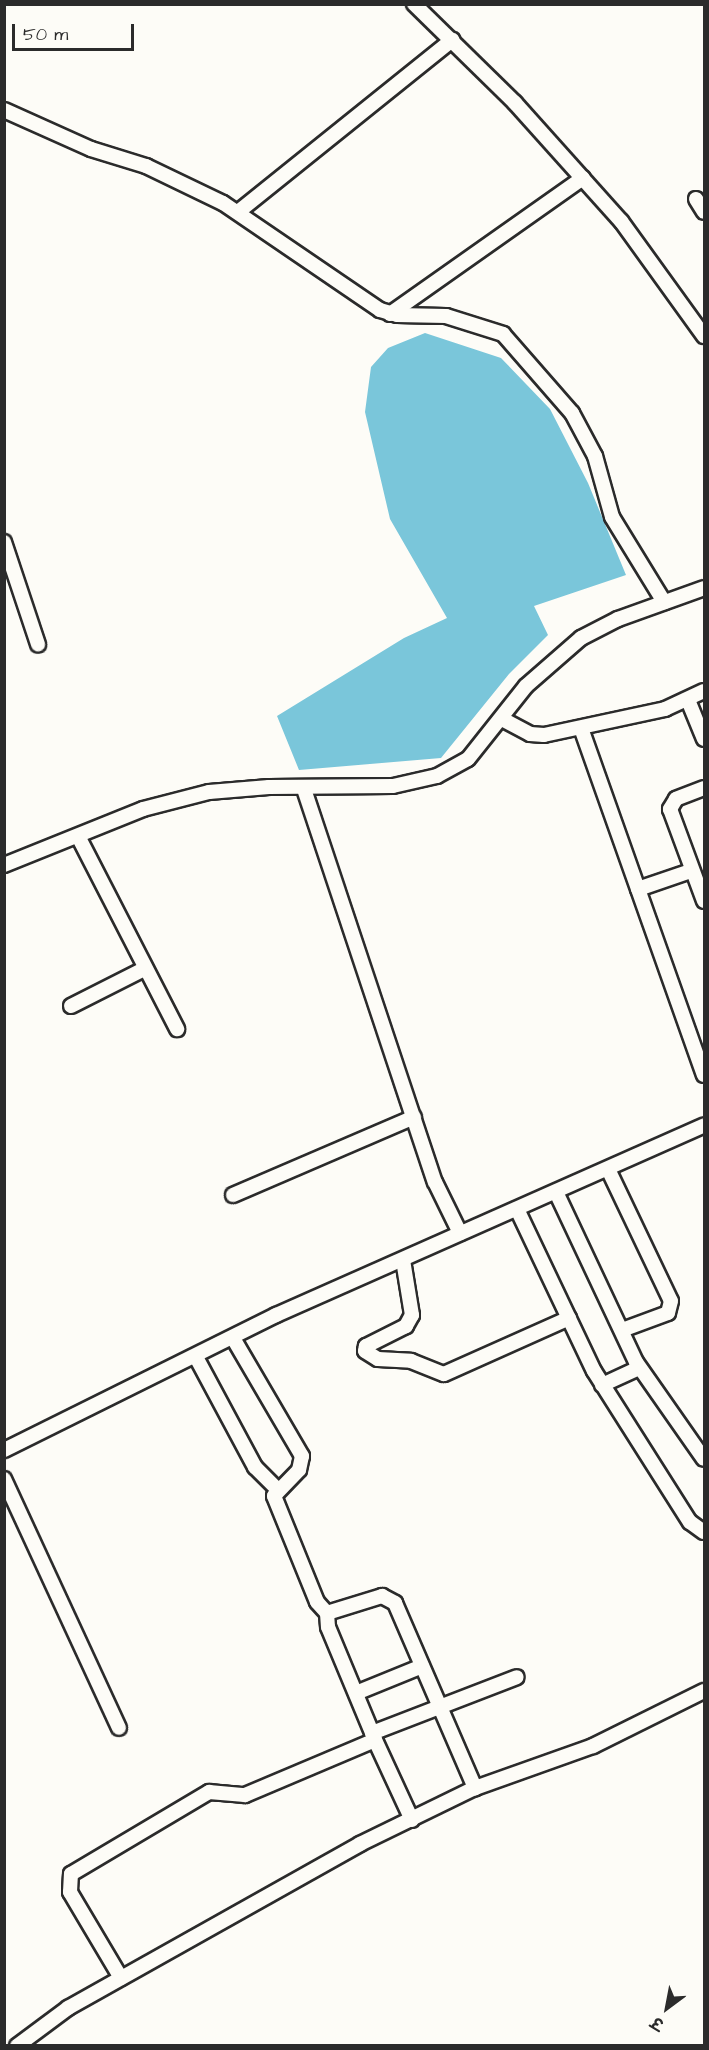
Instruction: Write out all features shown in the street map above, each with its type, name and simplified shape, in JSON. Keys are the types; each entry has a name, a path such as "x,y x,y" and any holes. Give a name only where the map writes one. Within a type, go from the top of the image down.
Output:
{"street":[{"path":"414,4 452,40 583,178 661,272 705,336"},
{"path":"238,212 452,40"},
{"path":"4,111 91,149 146,166 238,212 390,314 420,313 457,318 494,330 511,342 572,413 596,456 612,517 664,602"},
{"path":"390,314 583,178"},
{"path":"696,199 705,212"},
{"path":"4,542 38,644"},
{"path":"4,865 79,838 143,809 202,794 268,787 304,789 393,786 437,776 468,759 526,686 570,646 618,619 705,588"},
{"path":"502,719 538,736 619,721 688,700 705,691"},
{"path":"688,700 705,739"},
{"path":"581,728 705,1075"},
{"path":"705,788 676,799 670,809 691,871 705,901"},
{"path":"304,789 435,1182 460,1233"},
{"path":"79,838 144,969 177,1029"},
{"path":"638,889 691,871"},
{"path":"71,1006 144,969"},
{"path":"233,1195 414,1118"},
{"path":"4,1450 196,1357 276,1315 705,1125"},
{"path":"608,1168 671,1301 668,1312 622,1330"},
{"path":"556,1192 639,1368 705,1459"},
{"path":"517,1209 602,1385 690,1522 705,1532"},
{"path":"403,1260 410,1321 366,1346 365,1351 378,1359 411,1361 444,1374 569,1318"},
{"path":"233,1338 302,1456 298,1470 277,1489 276,1504 317,1602 327,1614 328,1627 412,1820"},
{"path":"196,1357 255,1467 277,1489"},
{"path":"602,1385 639,1368"},
{"path":"4,1479 119,1728"},
{"path":"327,1614 375,1597 390,1598 475,1788"},
{"path":"356,1693 422,1666"},
{"path":"121,1978 69,1892 70,1874 209,1792 245,1795 440,1707 517,1677"},
{"path":"17,2046 68,2008 350,1850 475,1788 593,1746 705,1690"}],"water":[{"path":"425,333 501,358 550,409 588,483 626,575 534,606 548,635 509,674 441,758 299,770 277,716 404,638 447,618 390,519 365,412 371,367 388,348"}]}
